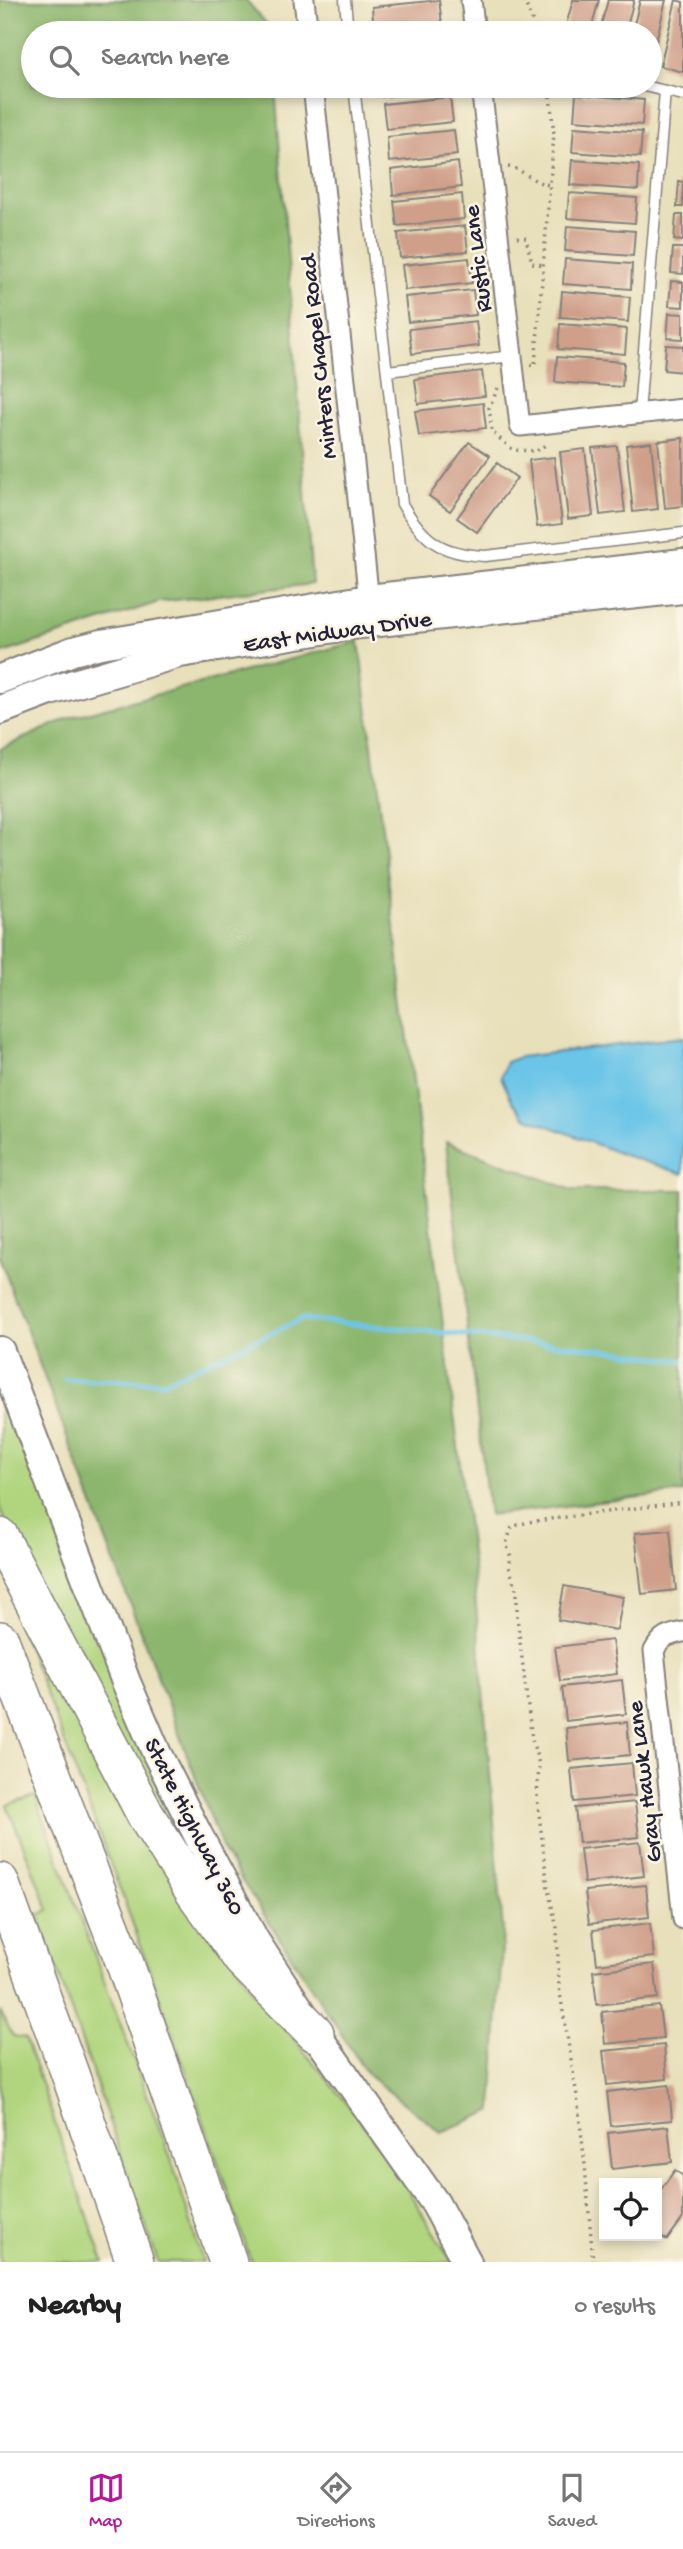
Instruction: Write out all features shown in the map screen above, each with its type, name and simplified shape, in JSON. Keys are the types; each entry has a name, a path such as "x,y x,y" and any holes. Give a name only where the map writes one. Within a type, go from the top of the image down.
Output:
{"highway":[{"path":"0,1537 146,1816 188,1882 242,1959 316,2033"},
{"path":"0,1640 123,1958 228,2262"},
{"path":"0,1882 135,2262"}],"main road":[{"name":"East Midway Drive","path":"0,679 73,651 101,645 370,611 683,563"},
{"name":"East Midway Drive","path":"0,710 62,687 180,653 370,611 683,589"},
{"name":"State Highway 360","path":"0,1351 126,1682 157,1754 198,1835 256,1941 316,2033 435,2203 467,2262"}],"street":[{"path":"304,0 307,21"},
{"path":"471,0 474,21"},
{"name":"Minters Chapel Road","path":"314,98 370,611"},
{"name":"Rustic Lane","path":"482,98 520,426 639,413"},
{"path":"639,413 683,409"},
{"name":"Gray Hawk Lane","path":"683,1632 660,1640 654,1651 683,1919"}],"lane":[{"path":"345,0 347,21"},
{"path":"662,90 683,95"},
{"path":"639,413 665,91"},
{"path":"355,98 402,504 415,525 436,545 460,555 485,556 683,533"},
{"path":"387,371 512,356"}],"path":[{"path":"524,0 532,21"},
{"path":"530,377 528,365 535,365 550,185 554,122 551,98"},
{"path":"507,178 506,167 513,167 534,181 550,185"},
{"path":"514,237 526,238 532,263 543,265"},
{"path":"593,2262 577,2096 559,1987 557,1928 548,1889 537,1797 539,1764 531,1728 517,1617 517,1592 509,1567 512,1557 506,1544 512,1527 528,1522 683,1502"}],"green space":[{"path":"0,0 246,0 264,21 21,21 21,98 276,98 312,584 159,602 0,654"},
{"path":"359,641 473,1569 503,1931 492,2111 441,2132 368,2075 224,1853 0,1259 0,749 71,717"},
{"path":"446,1142 572,1190 683,1190 683,1492 489,1515"},
{"path":"0,1384 168,1805 157,1811 46,1603 0,1509"},
{"path":"34,1620 248,1984 346,2102 388,2158 452,2262 251,2262 140,1943 20,1627"},
{"path":"35,1796 171,2159 203,2262 158,2262 38,1915 49,1910 7,1805"},
{"path":"0,2011 13,2036 25,2038 104,2262 0,2262"}],"water":[{"path":"683,1037 683,1174 624,1155 525,1117 512,1101 501,1077 506,1062 520,1057"}],"building":[{"path":"439,0 442,21 373,21 372,7"},
{"path":"573,0 599,0 593,21 567,21"},
{"path":"608,0 634,0 628,21 602,21"},
{"path":"640,0 666,0 661,21 635,21"},
{"path":"676,0 683,2 683,72 662,67"},
{"path":"450,98 453,122 386,129 383,104"},
{"path":"576,98 644,100 642,125 574,120"},
{"path":"574,127 642,132 640,157 572,152"},
{"path":"454,130 457,155 389,162 387,137"},
{"path":"572,160 639,165 638,190 570,185"},
{"path":"458,162 461,187 393,195 391,170"},
{"path":"679,181 683,182 683,207 677,207"},
{"path":"569,193 637,198 635,223 567,218"},
{"path":"462,194 464,219 397,226 394,201"},
{"path":"676,215 683,215 683,241 674,240"},
{"path":"465,226 468,251 400,258 398,233"},
{"path":"567,226 635,231 633,256 565,251"},
{"path":"673,248 683,248 683,274 671,273"},
{"path":"469,258 472,283 405,290 402,265"},
{"path":"565,259 632,264 631,289 563,284"},
{"path":"671,281 683,282 683,307 669,306"},
{"path":"473,290 476,315 408,322 405,297"},
{"path":"562,291 630,297 628,322 560,317"},
{"path":"669,313 683,314 683,339 667,338"},
{"path":"476,321 479,346 412,354 409,329"},
{"path":"560,324 627,329 625,354 558,349"},
{"path":"666,345 683,346 683,372 664,370"},
{"path":"557,357 624,362 622,387 555,382"},
{"path":"482,371 485,396 418,404 415,379"},
{"path":"483,403 486,428 419,436 415,411"},
{"path":"683,438 683,506 665,508 658,441"},
{"path":"469,442 490,456 450,511 429,496"},
{"path":"651,442 658,509 633,512 626,445"},
{"path":"617,446 625,512 600,515 592,448"},
{"path":"585,449 593,516 568,519 560,452"},
{"path":"554,457 562,524 537,527 529,460"},
{"path":"497,463 517,478 477,532 457,518"},
{"path":"670,1530 676,1590 642,1594 635,1533"},
{"path":"564,1586 623,1597 617,1630 558,1620"},
{"path":"612,1640 617,1674 560,1681 555,1647"},
{"path":"622,1680 626,1714 566,1721 562,1687"},
{"path":"627,1722 630,1755 569,1761 566,1728"},
{"path":"632,1763 635,1796 574,1802 571,1769"},
{"path":"635,1802 639,1837 579,1843 575,1808"},
{"path":"640,1842 644,1876 584,1883 580,1849"},
{"path":"646,1885 649,1917 589,1924 585,1891"},
{"path":"650,1923 654,1957 597,1964 593,1930"},
{"path":"654,1964 658,1998 597,2005 593,1971"},
{"path":"659,2006 663,2038 605,2044 602,2012"},
{"path":"664,2045 667,2079 607,2085 603,2051"},
{"path":"669,2085 672,2120 611,2126 607,2092"},
{"path":"668,2126 672,2162 612,2169 608,2133"},
{"path":"675,2170 683,2176 683,2218 667,2240 662,2236 662,2188"}],"waterway":[{"path":"65,1379 164,1382 302,1319 593,1348 683,1361"}]}
